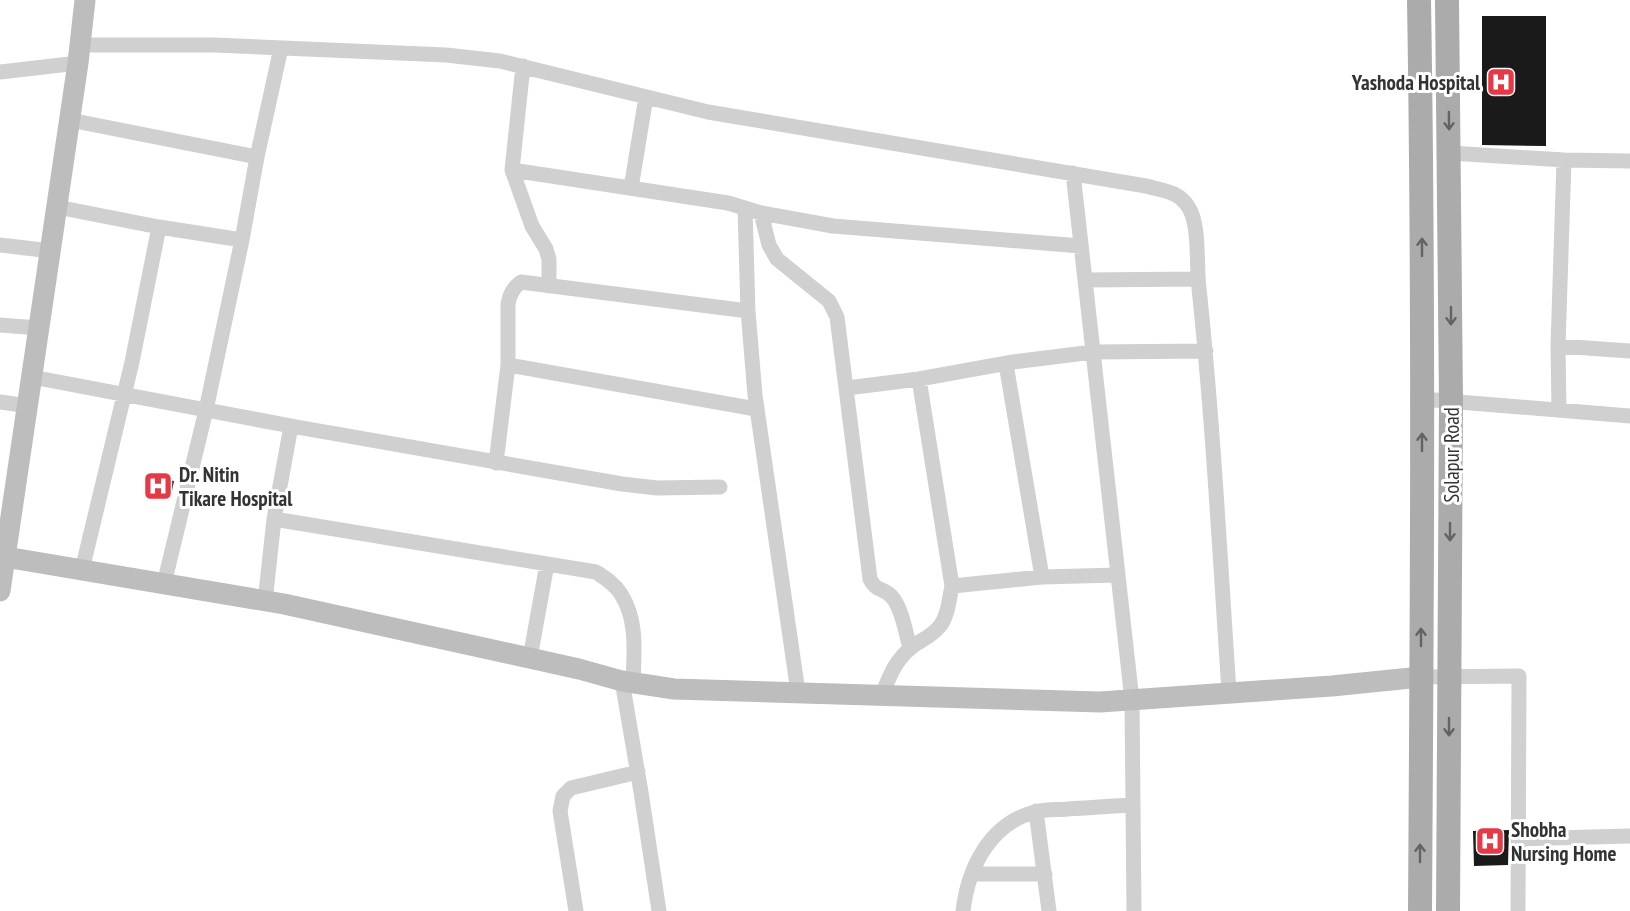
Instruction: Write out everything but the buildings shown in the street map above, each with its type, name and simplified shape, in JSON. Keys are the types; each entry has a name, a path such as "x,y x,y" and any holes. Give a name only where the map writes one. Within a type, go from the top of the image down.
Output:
{"main road":[{"name":"Solapur Road","path":"1419,0 1422,153 1420,911"},
{"name":"Solapur Road","path":"1447,0 1451,402 1448,911"}],"street":[{"path":"0,591 3,557 28,406 70,120 85,0"},
{"path":"0,72 79,54 214,45 446,55 523,66 708,112 1073,173 1177,194 1189,207 1195,220 1229,692"},
{"path":"165,584 206,410 281,48"},
{"path":"523,66 512,170 532,226 546,249 549,259 549,286"},
{"path":"630,188 646,97"},
{"path":"70,120 257,158"},
{"path":"1450,153 1564,160 1630,161"},
{"path":"1559,409 1558,346 1564,160"},
{"path":"512,170 728,203 761,213 833,225 1081,246"},
{"path":"1073,173 1132,700 1134,911"},
{"path":"57,207 242,240"},
{"path":"745,208 748,311 756,409 798,692"},
{"path":"761,213 769,245 777,259 829,301 837,317 870,579 878,590 888,593 897,604 910,648"},
{"path":"82,570 124,395 159,227"},
{"path":"0,245 51,250"},
{"path":"1084,280 1198,279"},
{"path":"496,463 508,365 508,304 514,288 522,282 748,311"},
{"path":"0,325 39,328"},
{"path":"1558,346 1630,351"},
{"path":"847,388 1093,352 1206,351"},
{"path":"1006,364 1042,577"},
{"path":"508,365 756,409"},
{"path":"32,377 291,426 622,484 657,488 720,487"},
{"path":"882,695 892,669 910,648 940,627 945,618 952,586 919,379"},
{"path":"1422,399 1630,416"},
{"path":"0,402 28,406"},
{"path":"265,602 274,519 291,426"},
{"path":"274,519 596,572 611,582 621,593 634,634 627,682 659,911"},
{"path":"3,557 284,604 579,669 627,682 674,689 1100,702 1332,686 1421,676 1519,676 1518,911"},
{"path":"530,658 547,564"},
{"path":"952,586 1042,577 1118,575"},
{"path":"576,911 560,811 562,796 571,788 638,772"},
{"path":"963,911 966,889 985,847 1001,829 1016,818 1036,811 1133,805"},
{"path":"1036,811 1049,911"},
{"path":"1518,839 1630,836"},
{"path":"972,873 1045,874"}],"place":[{"name":"Yashoda Hospital","path":"1501,82"},
{"name":"Dr. Nitin Tikare Hospital","path":"158,486"},
{"name":"Shobha Nursing Home","path":"1490,841"}]}
